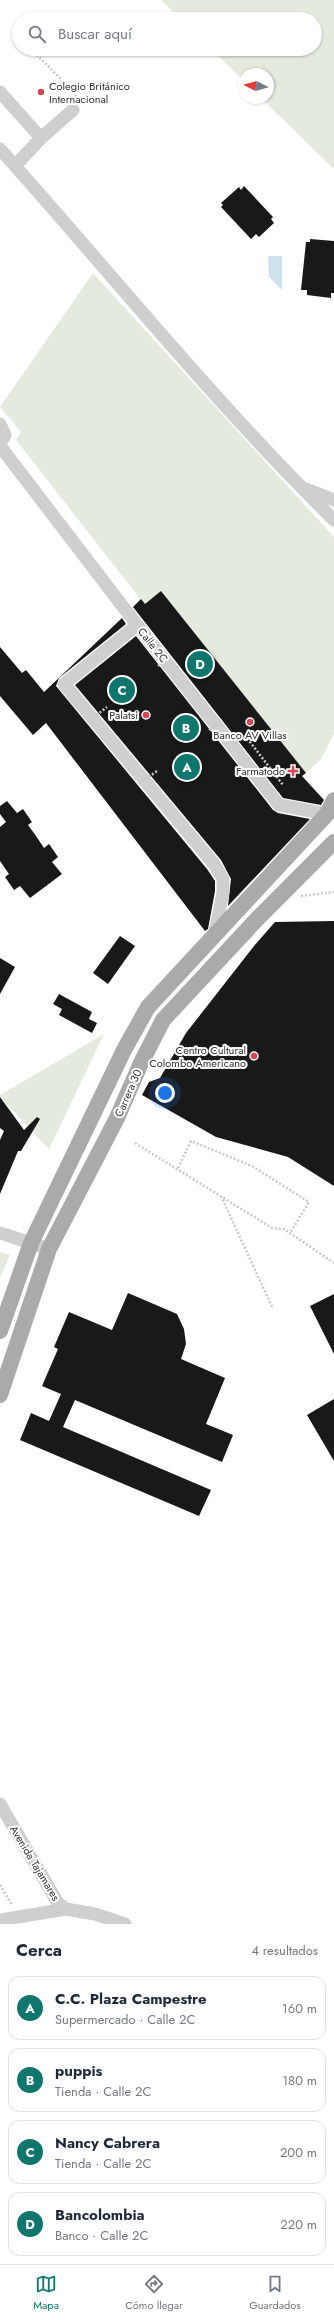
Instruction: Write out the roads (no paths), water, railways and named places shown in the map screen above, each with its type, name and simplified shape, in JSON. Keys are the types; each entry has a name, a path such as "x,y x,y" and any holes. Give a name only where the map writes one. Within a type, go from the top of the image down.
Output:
{"main road":[{"name":"Carrera 30","path":"0,1330 32,1243 124,1050 148,1007 330,807"},
{"name":"Carrera 30","path":"0,1395 49,1249 117,1118 141,1063 163,1020 277,899 334,842"}],"street":[{"path":"0,92 41,138"},
{"path":"15,166 41,138 72,110"},
{"path":"0,149 146,316 300,486 334,520"},
{"path":"0,424 5,435 0,445"},
{"name":"Calle 2C","path":"0,445 137,626 279,805 330,807"},
{"path":"300,486 334,500"},
{"path":"137,626 64,684 220,874 223,879 223,892 215,933"},
{"path":"0,1233 49,1249"},
{"name":"Avenida Tajamares","path":"0,1804 54,1898 66,1909 95,1914 125,1924"},
{"path":"0,1920 66,1909"}],"place":[{"name":"Colegio Británico Internacional","path":"41,92"},
{"name":"Bancolombia","path":"200,664"},
{"name":"Nancy Cabrera","path":"122,690"},
{"name":"Palatsi","path":"146,715"},
{"name":"Banco AV Villas","path":"250,722"},
{"name":"puppis","path":"186,728"},
{"name":"C.C. Plaza Campestre","path":"187,767"},
{"name":"Farmatodo","path":"293,771"},
{"name":"Centro Cultural Colombo Americano","path":"254,1056"}]}
